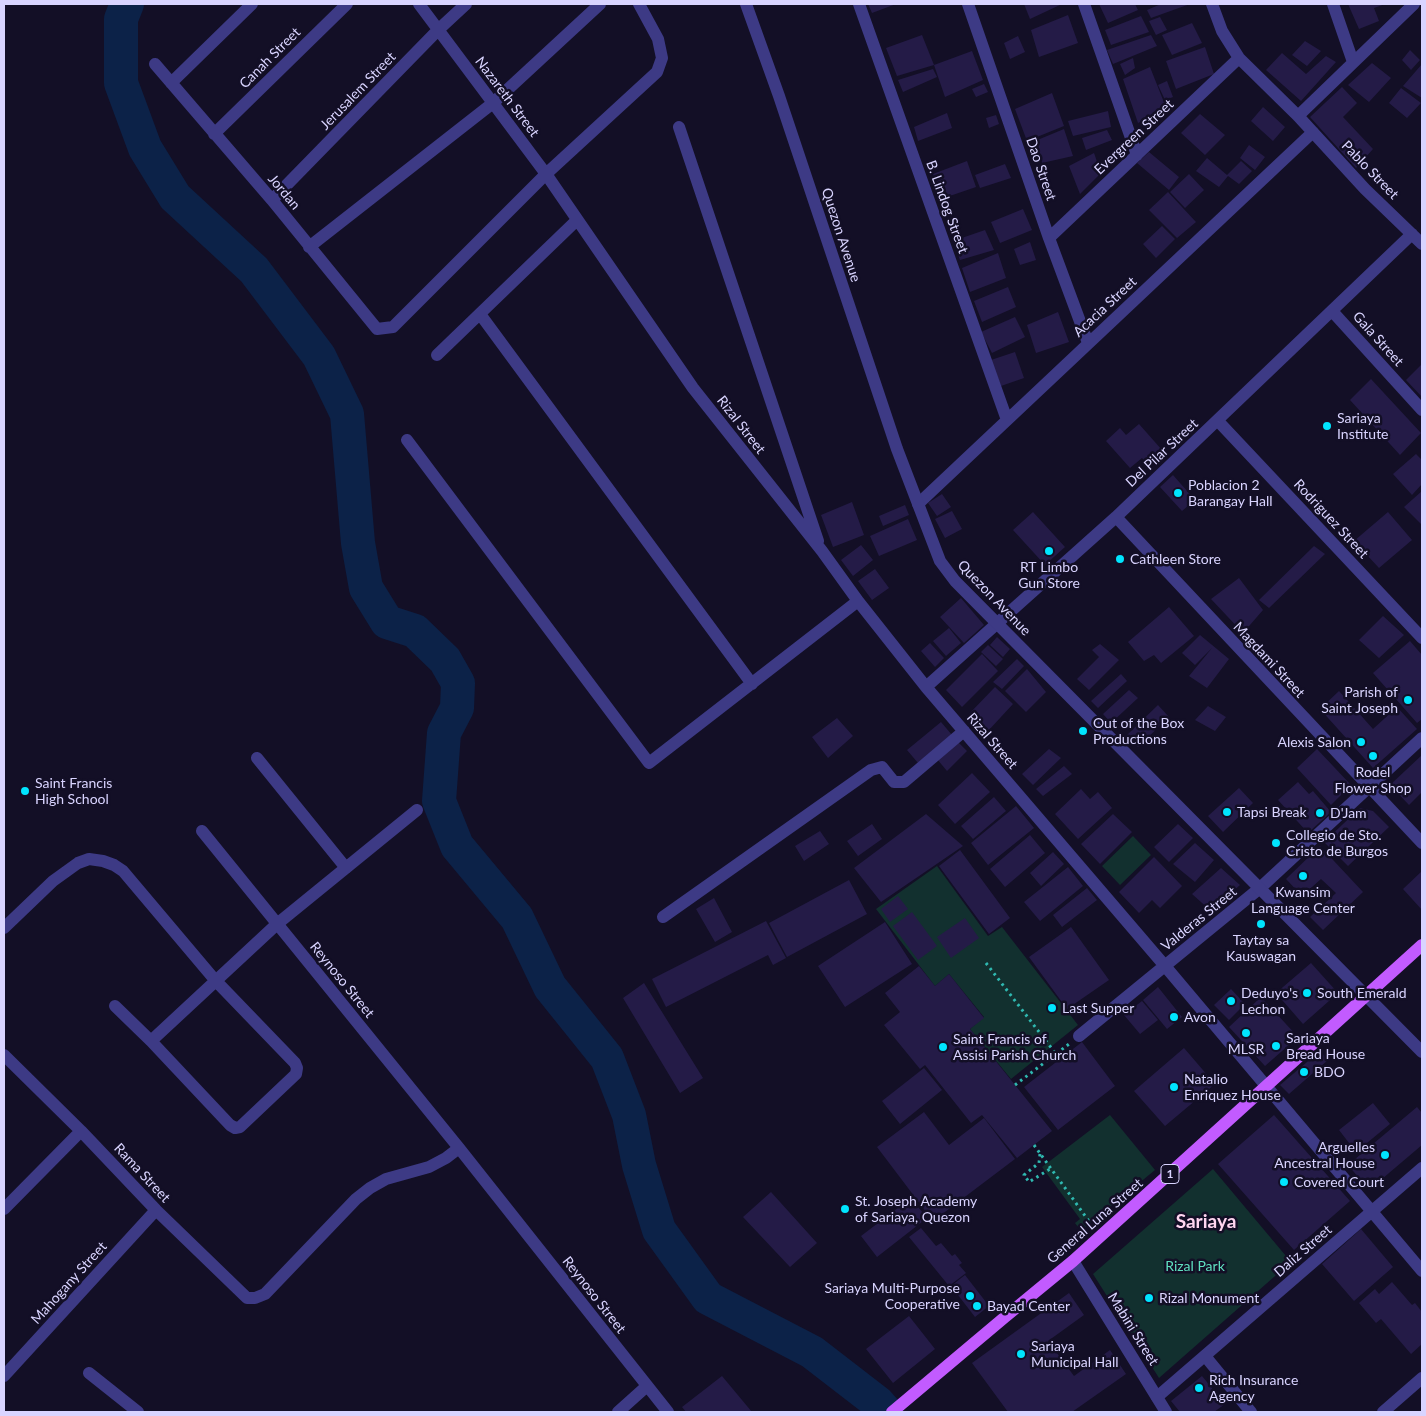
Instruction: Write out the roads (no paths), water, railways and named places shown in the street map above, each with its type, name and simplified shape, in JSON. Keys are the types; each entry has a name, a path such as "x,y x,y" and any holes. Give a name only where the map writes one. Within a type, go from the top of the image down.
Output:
{"main road":[{"name":"General Luna Street","path":"892,1412 1073,1261 1267,1088 1422,945"}],"street":[{"path":"171,84 252,4"},
{"name":"Canah Street","path":"214,134 347,4"},
{"name":"Nazareth Street","path":"419,4 546,174 569,208"},
{"name":"Jerusalem Street","path":"272,200 438,30 466,4"},
{"path":"309,247 493,103 600,4"},
{"path":"546,174 656,72 662,58 658,39 639,4"},
{"name":"Quezon Avenue","path":"746,4 779,96 897,449 940,561 955,581 997,624 1422,1052"},
{"name":"B. Lindog Street","path":"859,4 1007,420"},
{"name":"Dao Street","path":"968,4 1049,238 1088,343"},
{"path":"1084,4 1137,155"},
{"name":"Pablo Street","path":"1212,4 1222,31 1239,58 1422,244"},
{"path":"1333,4 1353,62"},
{"path":"1298,116 1414,4"},
{"name":"Evergreen Street","path":"1049,238 1239,58"},
{"name":"Jordan","path":"155,64 272,200 377,329 392,327 546,174"},
{"path":"679,127 822,551"},
{"name":"Acacia Street","path":"918,504 1313,132"},
{"name":"Rizal Street","path":"569,208 693,388 822,551 858,601 926,687 1165,966 1422,1271"},
{"path":"437,354 578,220"},
{"name":"Del Pilar Street","path":"926,687 1116,517 1412,234"},
{"name":"Gala Street","path":"1332,311 1422,410"},
{"path":"480,314 752,684"},
{"name":"Rodriguez Street","path":"1218,421 1422,638"},
{"path":"407,440 649,763 858,601"},
{"name":"Magdami Street","path":"1116,517 1422,844"},
{"path":"663,917 871,770 882,767 894,782 904,782 964,731"},
{"name":"Valderas Street","path":"1079,1036 1260,888 1422,738"},
{"path":"257,758 346,868"},
{"path":"152,1041 277,924 417,810"},
{"name":"Reynoso Street","path":"202,831 459,1148 668,1412"},
{"path":"4,928 65,871 89,859 103,860 114,865 123,871 215,980 295,1063 297,1068 296,1074 240,1127 235,1128 230,1125 152,1041 115,1006"},
{"name":"Rama Street","path":"4,1055 82,1131 156,1210 247,1298 255,1298 265,1294 356,1199 370,1188 386,1179 429,1167 459,1148"},
{"path":"4,1209 82,1131"},
{"name":"Daliz Street","path":"1157,1397 1422,1168"},
{"name":"Mahogany Street","path":"4,1376 156,1210"},
{"name":"Mabini Street","path":"1073,1261 1166,1412"},
{"path":"1204,1356 1251,1412"},
{"path":"89,1373 138,1412"},
{"path":"1383,1412 1422,1378"},
{"path":"618,1412 647,1386"}],"waterway":[{"path":"119,4 121,19"},
{"path":"127,4 121,19 121,83 145,148 175,197 254,270 319,356 347,414 358,543 366,588 387,622 415,631 445,660 458,683 457,708 444,733 439,801 457,846 517,918 550,987 607,1058 629,1115 639,1165 659,1230 708,1298 812,1352 878,1403 886,1412"}],"place":[{"name":"Sariaya Institute","path":"1327,426"},
{"name":"Poblacion 2 Barangay Hall","path":"1178,493"},
{"name":"RT Limbo Gun Store","path":"1049,551"},
{"name":"Cathleen Store","path":"1120,559"},
{"name":"Parish of Saint Joseph","path":"1408,700"},
{"name":"Out of the Box Productions","path":"1083,731"},
{"name":"Alexis Salon","path":"1361,742"},
{"name":"Rodel Flower Shop","path":"1373,756"},
{"name":"Saint Francis High School","path":"25,791"},
{"name":"Tapsi Break","path":"1227,812"},
{"name":"D'Jam","path":"1320,813"},
{"name":"Collegio de Sto. Cristo de Burgos","path":"1276,843"},
{"name":"Kwansim Language Center","path":"1303,876"},
{"name":"Taytay sa Kauswagan","path":"1261,924"},
{"name":"South Emerald","path":"1307,993"},
{"name":"Deduyo's Lechon","path":"1231,1001"},
{"name":"Last Supper","path":"1052,1008"},
{"name":"Avon","path":"1174,1017"},
{"name":"MLSR","path":"1246,1033"},
{"name":"Sariaya Bread House","path":"1276,1046"},
{"name":"Saint Francis of Assisi Parish Church","path":"943,1047"},
{"name":"BDO","path":"1304,1072"},
{"name":"Natalio Enriquez House","path":"1174,1087"},
{"name":"Arguelles Ancestral House","path":"1385,1155"},
{"name":"Covered Court","path":"1284,1182"},
{"name":"St. Joseph Academy of Sariaya, Quezon","path":"845,1209"},
{"name":"Sariaya Multi-Purpose Cooperative","path":"970,1296"},
{"name":"Rizal Monument","path":"1149,1298"},
{"name":"Bayad Center","path":"977,1306"},
{"name":"Sariaya Municipal Hall","path":"1021,1354"},
{"name":"Rich Insurance Agency","path":"1199,1388"}],"district":[{"name":"Sariaya","path":"1206,1222"}],"park label":[{"name":"Rizal Park","path":"1195,1266"}]}
